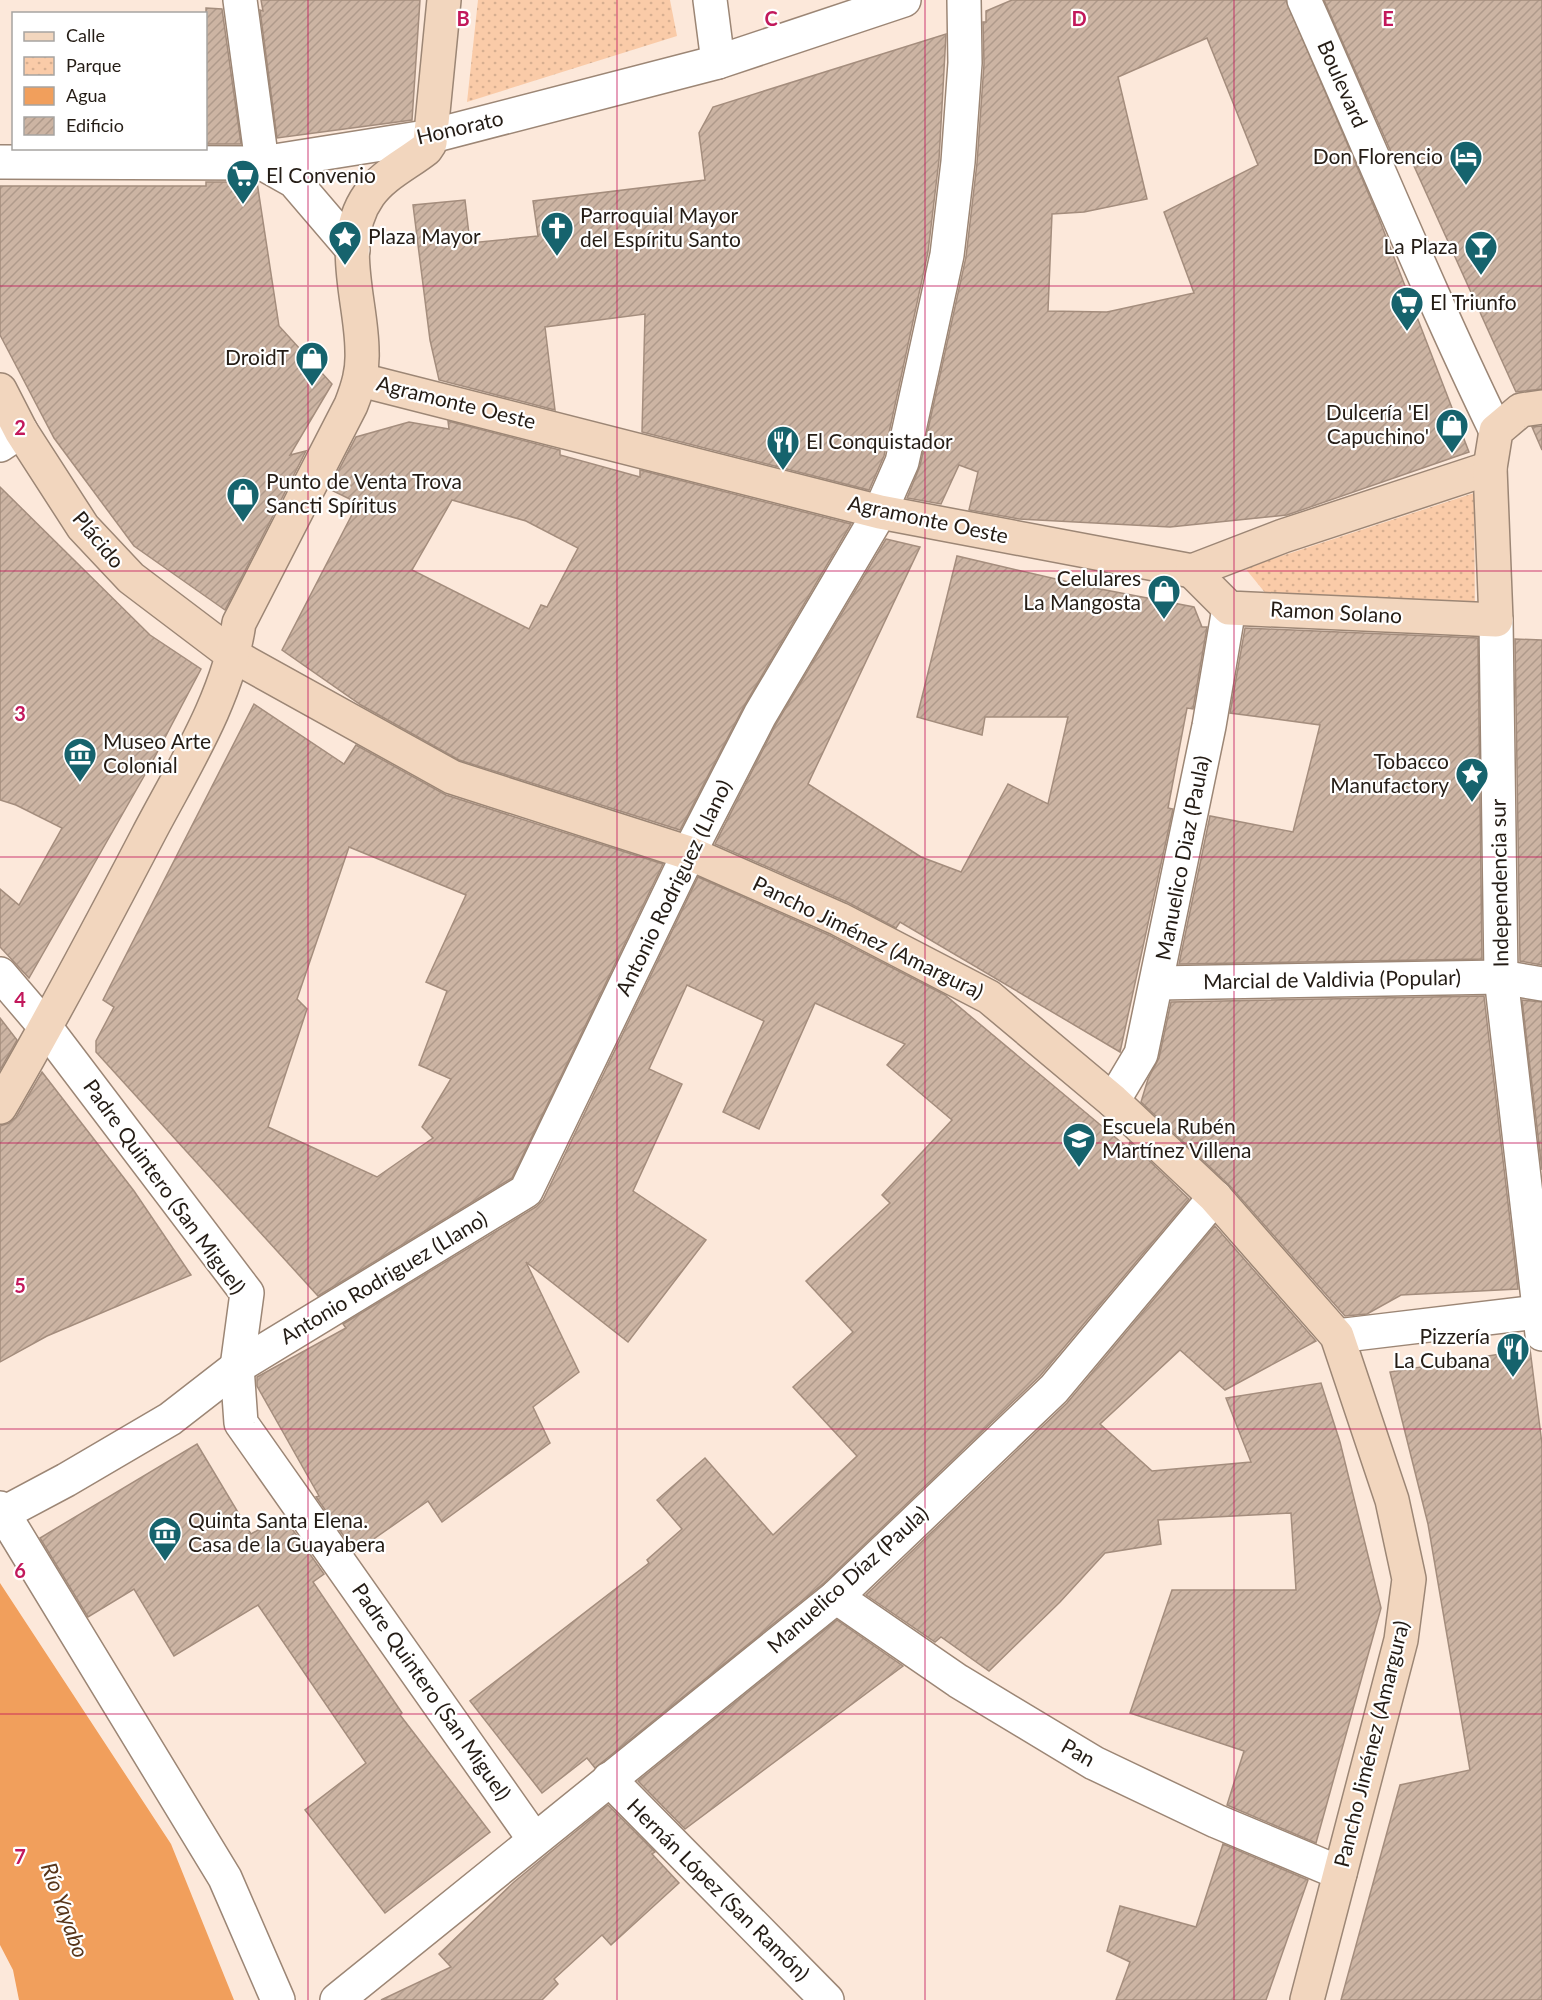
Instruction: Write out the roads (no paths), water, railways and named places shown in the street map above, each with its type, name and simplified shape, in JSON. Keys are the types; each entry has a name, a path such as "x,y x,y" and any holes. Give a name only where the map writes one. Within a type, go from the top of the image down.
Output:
{"street":[{"path":"240,0 262,163 294,181 353,250"},
{"path":"0,1107 46,1028 195,747 234,656 239,623 351,405 361,380 361,328 353,277 356,225 362,206 370,194 382,181 426,149 432,136 444,0"},
{"path":"710,0 718,62"},
{"name":"Honorato","path":"0,162 262,163 432,136 718,62 904,0"},
{"name":"Antonio Rodriguez (Llano)","path":"2,1510 66,1480 170,1419 237,1367 526,1191 689,853 760,715 880,512 902,462 947,255 958,162 965,63 964,0"},
{"name":"Boulevard","path":"1304,0 1392,195 1438,308 1496,431"},
{"name":"Agramonte Oeste","path":"361,380 880,512 1192,570"},
{"name":"Plácido","path":"0,390 10,438 83,527 131,578 234,656"},
{"path":"1496,431 1521,410 1542,406"},
{"name":"Independencia sur","path":"1496,431 1490,468 1496,620 1501,977 1540,1323"},
{"path":"1229,608 1192,570 1283,536 1490,468"},
{"name":"Ramon Solano","path":"1229,608 1496,620"},
{"name":"Manuelico Diaz (Paula)","path":"1113,1101 1141,1053 1158,983 1209,726 1229,608"},
{"name":"Pancho Jiménez (Amargura)","path":"234,656 452,777 689,853 839,919 989,997 1113,1101 1215,1197 1336,1336 1392,1500 1409,1579 1401,1640 1307,2000"},
{"name":"Padre Quintero (San Miguel)","path":"0,974 46,1028 247,1293 237,1367 241,1423 534,1839"},
{"name":"Marcial de Valdivia (Popular)","path":"1158,983 1501,977 1542,984"},
{"name":"Manuelico Díaz (Paula)","path":"337,2000 836,1597 1054,1389 1215,1197"},
{"path":"1336,1336 1540,1323"},
{"path":"2,1510 96,1670 225,1878 278,2000"},
{"name":"Pan","path":"836,1597 958,1681 1094,1763 1216,1821 1340,1873"},
{"name":"Hernán López (San Ramón)","path":"609,1779 827,2000"}],"water":[{"name":"Río Yayabo","path":"0,1583 171,1844 234,2000 19,2000 13,1970 0,1945"}],"place":[{"name":"Don Florencio","path":"1466,186"},
{"name":"El Convenio","path":"243,205"},
{"name":"Parroquial Mayor del Espíritu Santo","path":"557,257"},
{"name":"Plaza Mayor","path":"345,266"},
{"name":"La Plaza","path":"1481,276"},
{"name":"El Triunfo","path":"1407,332"},
{"name":"DroidT","path":"312,387"},
{"name":"Dulcería 'El Capuchino'","path":"1452,454"},
{"name":"El Conquistador","path":"783,471"},
{"name":"Punto de Venta Trova Sancti Spíritus","path":"243,523"},
{"name":"Celulares La Mangosta","path":"1164,620"},
{"name":"Museo Arte Colonial","path":"80,783"},
{"name":"Tobacco Manufactory","path":"1472,803"},
{"name":"Escuela Rubén Martínez Villena","path":"1079,1168"},
{"name":"Pizzería La Cubana","path":"1513,1378"},
{"name":"Quinta Santa Elena. Casa de la Guayabera","path":"165,1562"}]}
